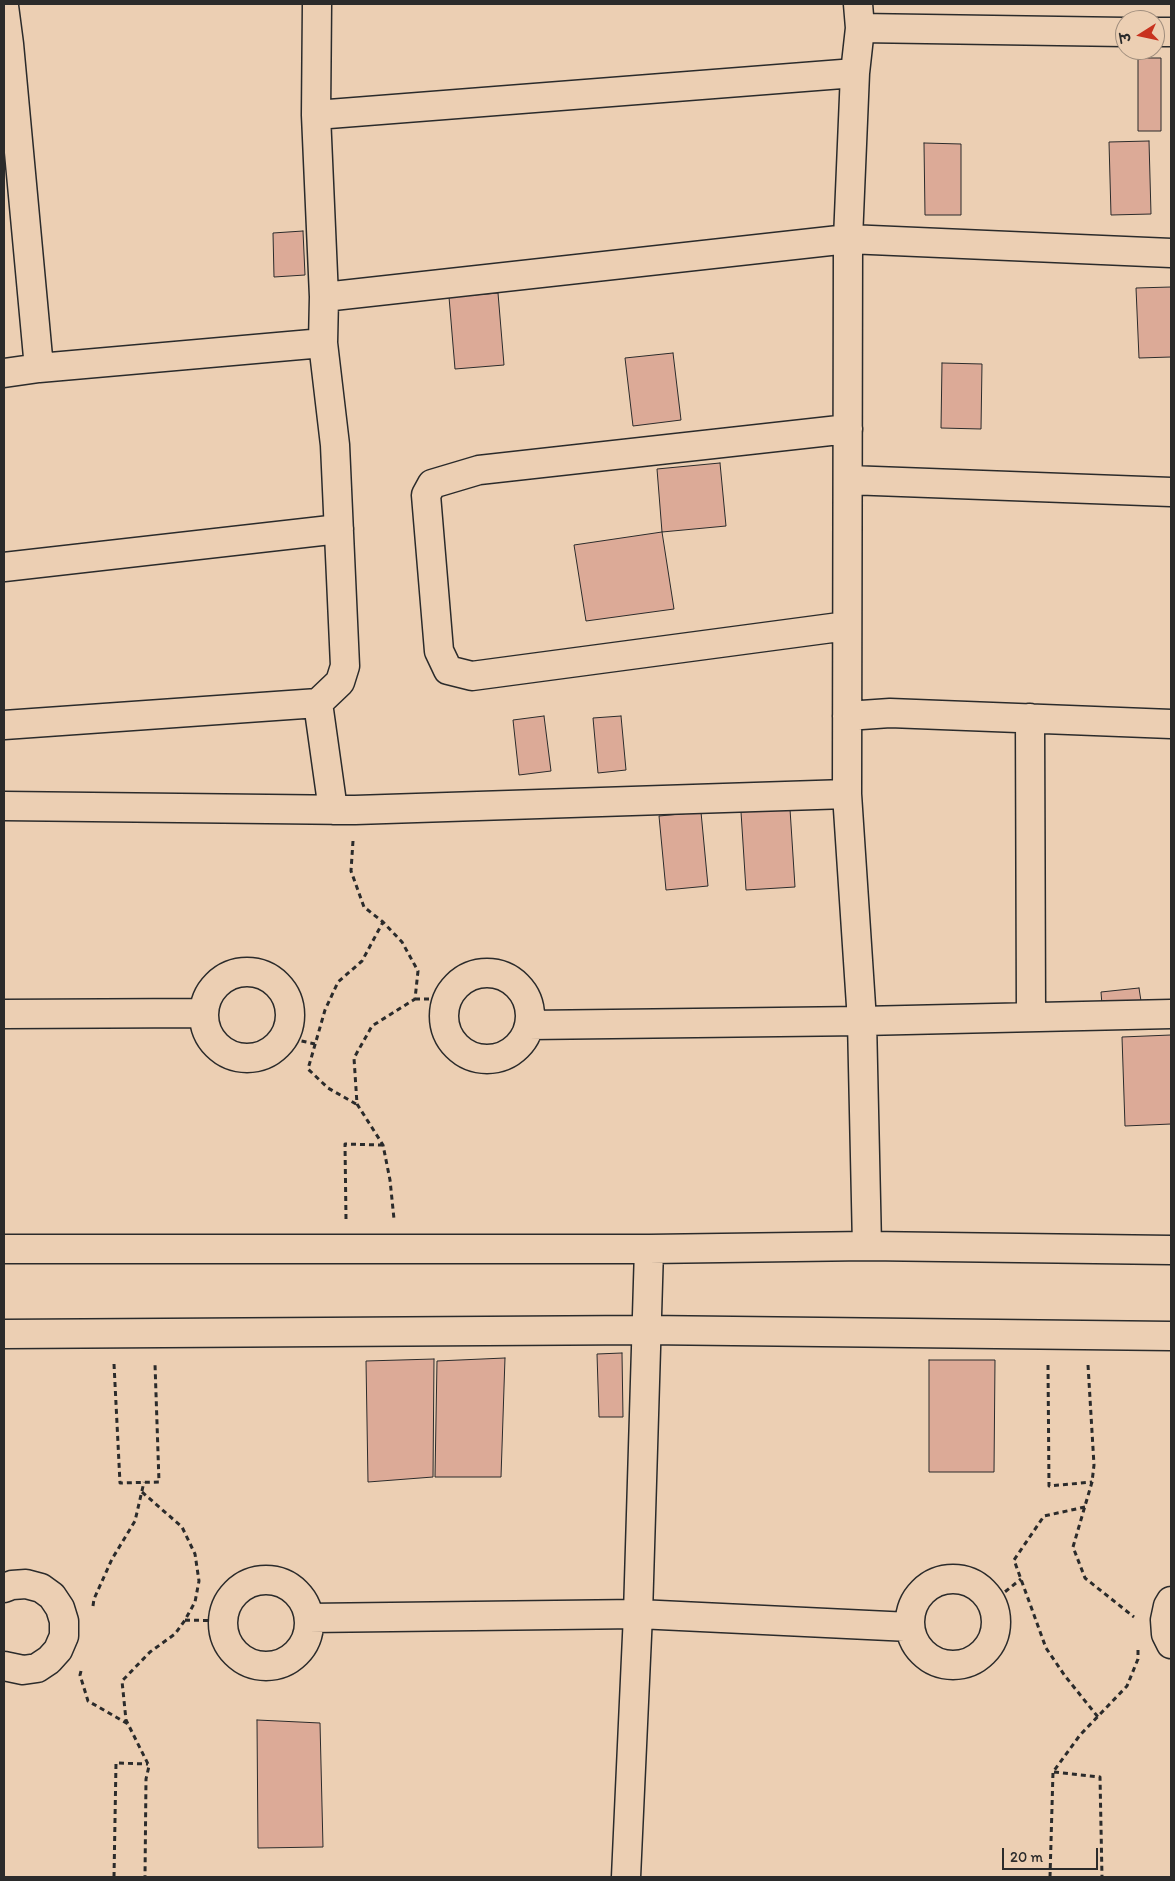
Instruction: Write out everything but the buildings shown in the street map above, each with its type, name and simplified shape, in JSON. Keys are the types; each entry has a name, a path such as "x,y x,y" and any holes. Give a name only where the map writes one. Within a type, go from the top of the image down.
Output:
{"street":[{"path":"4,725 318,703 340,682 345,666 334,445 323,343 324,297 316,115 316,4"},
{"path":"4,6 39,368"},
{"path":"867,1246 862,1021 846,794 848,239 859,16 1115,31"},
{"path":"316,115 855,73"},
{"path":"324,297 848,239 1171,253"},
{"path":"4,373 39,368 323,343"},
{"path":"847,626 472,676 448,670 439,651 426,495 432,484 479,470 848,429"},
{"path":"848,480 1171,492"},
{"path":"4,568 339,530"},
{"path":"318,703 344,810"},
{"path":"847,716 890,713 1171,724"},
{"path":"1030,718 1031,1017"},
{"path":"4,806 344,810 846,794"},
{"path":"252,971 266,976 278,984 286,996 290,1010 289,1024 284,1037 275,1048 262,1055 248,1058 234,1056 222,1049 212,1039 206,1026 204,1012 207,998 214,986 238,972 252,971"},
{"path":"491,973 505,977 517,986 525,997 530,1011 529,1025 524,1039 514,1050 502,1057 488,1060 474,1057 461,1051 451,1041 445,1028 444,1014 447,999 454,988 465,979 477,974 491,973"},
{"path":"4,1014 204,1012"},
{"path":"529,1025 862,1021 1171,1014"},
{"path":"4,1250 649,1249 867,1246 1171,1250"},
{"path":"626,1877 638,1614 649,1249"},
{"path":"4,1334 646,1330 1171,1336"},
{"path":"271,1580 284,1584 296,1593 305,1604 309,1618 308,1632 303,1646 294,1657 281,1664 267,1667 253,1665 240,1658 230,1648 225,1635 223,1621 226,1607 233,1595 244,1586 257,1581 271,1580"},
{"path":"943,1580 957,1580 971,1584 983,1592 991,1603 996,1617 995,1632 990,1645 980,1656 968,1663 954,1666 940,1664 927,1657 917,1647 910,1627 913,1606 920,1595 931,1585 943,1580"},
{"path":"4,1588 12,1585 26,1584 40,1588 52,1596 60,1608 64,1622 64,1636 58,1650 50,1660 37,1668 23,1670 4,1666"},
{"path":"1171,1601 1165,1620 1166,1634 1171,1644"},
{"path":"309,1618 638,1614 910,1627"}],"path":[{"path":"344,810 351,871 364,907 383,922 402,942 418,971 415,999"},
{"path":"357,1104 328,1088 308,1069 325,1010 338,982 362,961 383,922"},
{"path":"396,1250 390,1180 382,1145 357,1104 354,1058 372,1026 415,999 447,999"},
{"path":"284,1037 315,1044"},
{"path":"346,1250 345,1144 382,1145"},
{"path":"112,1333 120,1483 159,1482 153,1333"},
{"path":"1048,1335 1050,1486 1092,1482"},
{"path":"1086,1335 1094,1465 1092,1482 1073,1546 1085,1578 1133,1616 1137,1624"},
{"path":"92,1607 112,1559 135,1521 144,1482"},
{"path":"142,1492 182,1527 196,1554 198,1581 195,1602 175,1634 150,1652 122,1681 128,1724 148,1764 146,1779 145,1877"},
{"path":"1085,1507 1044,1516 1014,1560 1046,1648 1064,1676 1098,1716"},
{"path":"991,1603 1021,1579"},
{"path":"185,1620 223,1621"},
{"path":"1050,1877 1053,1772 1080,1735 1127,1686 1138,1660 1138,1642"},
{"path":"82,1667 80,1675 88,1701 128,1724"},
{"path":"114,1877 116,1763 148,1764"},
{"path":"1053,1772 1100,1777 1102,1877"}]}
